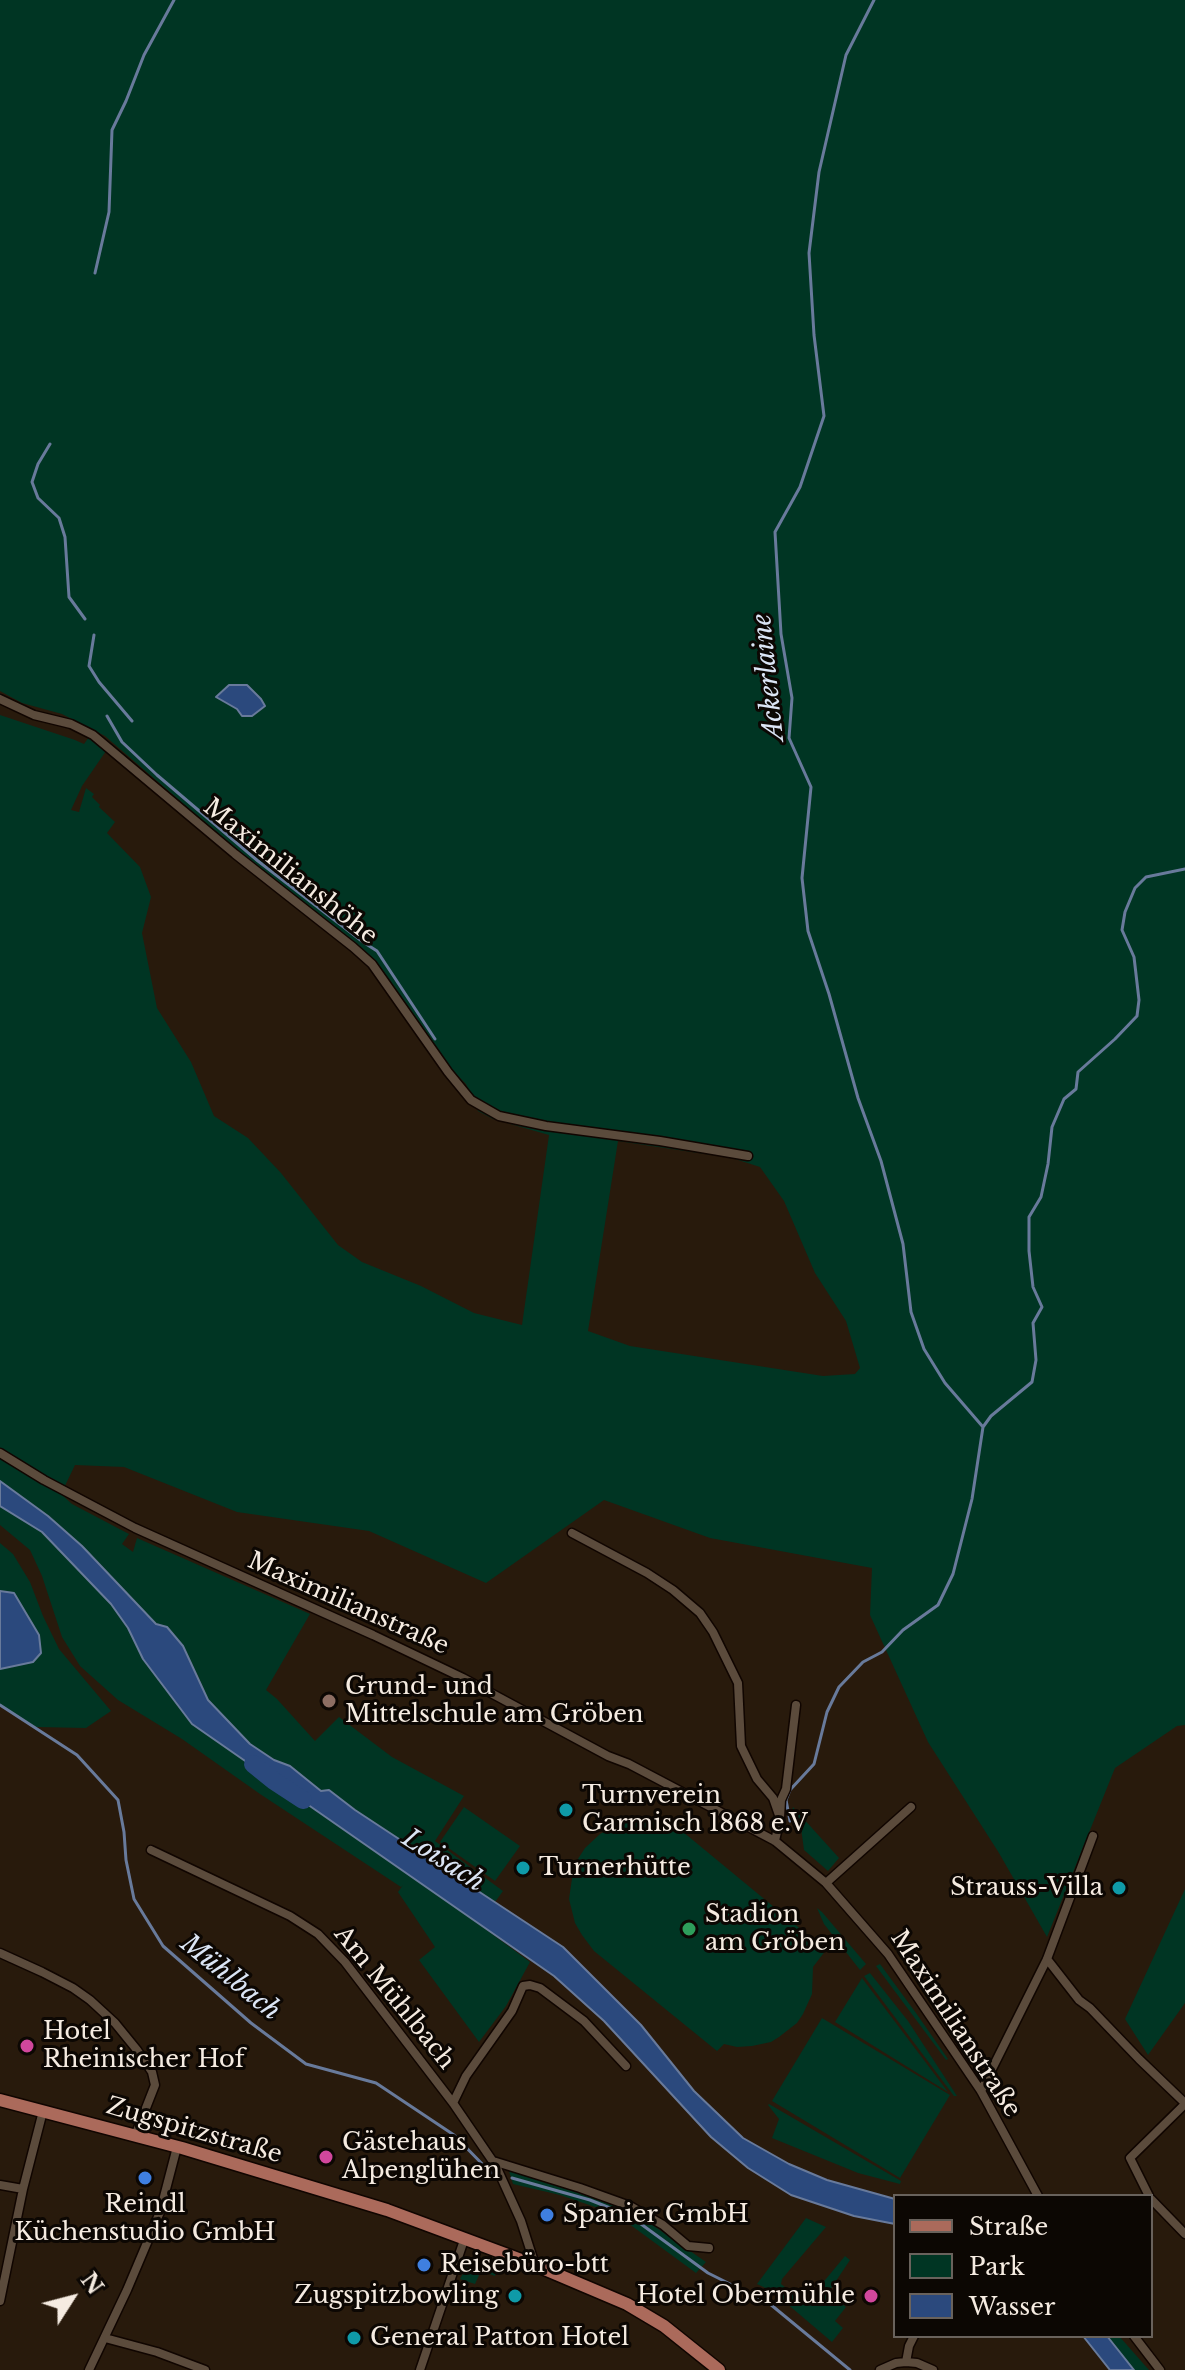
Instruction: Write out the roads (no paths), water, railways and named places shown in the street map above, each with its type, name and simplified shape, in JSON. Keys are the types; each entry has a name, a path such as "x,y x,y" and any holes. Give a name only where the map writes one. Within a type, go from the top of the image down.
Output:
{"main road":[{"name":"Zugspitzstraße","path":"0,2100 177,2147 387,2210 535,2265 638,2310 664,2326 719,2370"}],"street":[{"name":"Maximilianshöhe","path":"0,699 34,715 71,724 93,735 372,964 471,1100 499,1116 546,1126 748,1156"},
{"name":"Maximilianstraße","path":"0,1453 99,1510 463,1678 775,1841 826,1883 888,1954 981,2091 1037,2194"},
{"path":"572,1533 647,1573 700,1613 738,1683 741,1746 757,1779 773,1798 780,1818"},
{"path":"775,1841 781,1800 786,1789 796,1705"},
{"path":"826,1883 911,1807"},
{"path":"981,2091 1047,1959 1093,1836"},
{"name":"Am Mühlbach","path":"151,1850 290,1916 318,1934 345,1962 453,2103 494,2164 521,2221 535,2265"},
{"path":"0,1953 73,1988 101,2009 137,2050 152,2072 155,2085 135,2136"},
{"path":"1047,1959 1079,2000 1185,2103 1130,2158 1148,2194"},
{"path":"453,2103 466,2076 512,2011 523,1986 540,1988 584,2021 626,2066"},
{"path":"1,2297 43,2111"},
{"path":"89,2370 160,2212 177,2147"},
{"path":"494,2164 580,2188 630,2206 663,2225 688,2246 709,2248"},
{"path":"0,2185 23,2189"},
{"path":"1153,2200 1185,2234"},
{"path":"420,2370 464,2240"},
{"path":"105,2338 157,2352 205,2370"},
{"path":"906,2362 913,2338"},
{"path":"1136,2338 1160,2370"},
{"path":"880,2370 906,2362 933,2370"}],"water":[{"path":"229,685 247,685 265,706 252,716 242,716 237,709 216,697"},
{"path":"0,1481 82,1546 156,1624 167,1627 183,1646 208,1700 250,1744 274,1760 290,1766 321,1791 329,1790 563,1947 641,2025 694,2091 743,2138 789,2164 827,2180 893,2198 893,2224 854,2216 791,2195 748,2168 711,2137 604,2021 554,1976 192,1724 143,1659 128,1628 111,1604 42,1532 0,1506"},
{"path":"0,1591 14,1593 39,1635 41,1653 33,1662 0,1669"},
{"path":"1085,2338 1109,2338 1134,2370 1110,2370"}],"waterway":[{"path":"95,273 109,212 112,130 144,55 174,0"},
{"name":"Ackerlaine","path":"874,0 846,55 819,172 809,253 814,335 824,416 800,487 775,532 781,634 792,698 789,738 811,787 802,878 808,931 858,1098 881,1161 903,1244 911,1312 924,1349 945,1383 983,1427"},
{"path":"50,444 32,482 38,498 59,518 65,537 69,597 85,619"},
{"path":"94,635 89,666 132,721"},
{"path":"107,716 122,742 157,775 258,861 377,951 435,1039"},
{"path":"790,1821 786,1800 790,1790 814,1764 827,1712 839,1687 863,1662 882,1652 903,1630 938,1605 953,1574 972,1499 983,1427 991,1416 1032,1382 1036,1360 1033,1323 1042,1307 1033,1287 1029,1217 1041,1197 1052,1127 1064,1099 1076,1089 1078,1072 1137,1016 1139,1000 1134,957 1122,930 1125,912 1135,888 1146,877 1185,869"},
{"name":"Mühlbach","path":"0,1705 77,1755 118,1800 134,1899 163,1946 251,2023 306,2064 376,2083 454,2135 491,2173"},
{"name":"Loisach","path":"253,1764 303,1800"},
{"name":"Mühlbach","path":"512,2178 590,2200 630,2216 708,2273 770,2304 850,2370"}],"place":[{"name":"Grund- und Mittelschule am Gröben","path":"329,1701"},
{"name":"Turnverein Garmisch 1868 e.V","path":"566,1810"},
{"name":"Turnerhütte","path":"523,1868"},
{"name":"Strauss-Villa","path":"1119,1888"},
{"name":"Stadion am Gröben","path":"689,1929"},
{"name":"Hotel Rheinischer Hof","path":"27,2046"},
{"name":"Gästehaus Alpenglühen","path":"326,2157"},
{"name":"Reindl Küchenstudio GmbH","path":"145,2178"},
{"name":"Spanier GmbH","path":"547,2215"},
{"name":"Reisebüro-btt","path":"424,2265"},
{"name":"Zugspitzbowling","path":"515,2296"},
{"name":"Hotel Obermühle","path":"871,2296"},
{"name":"General Patton Hotel","path":"354,2338"}]}
